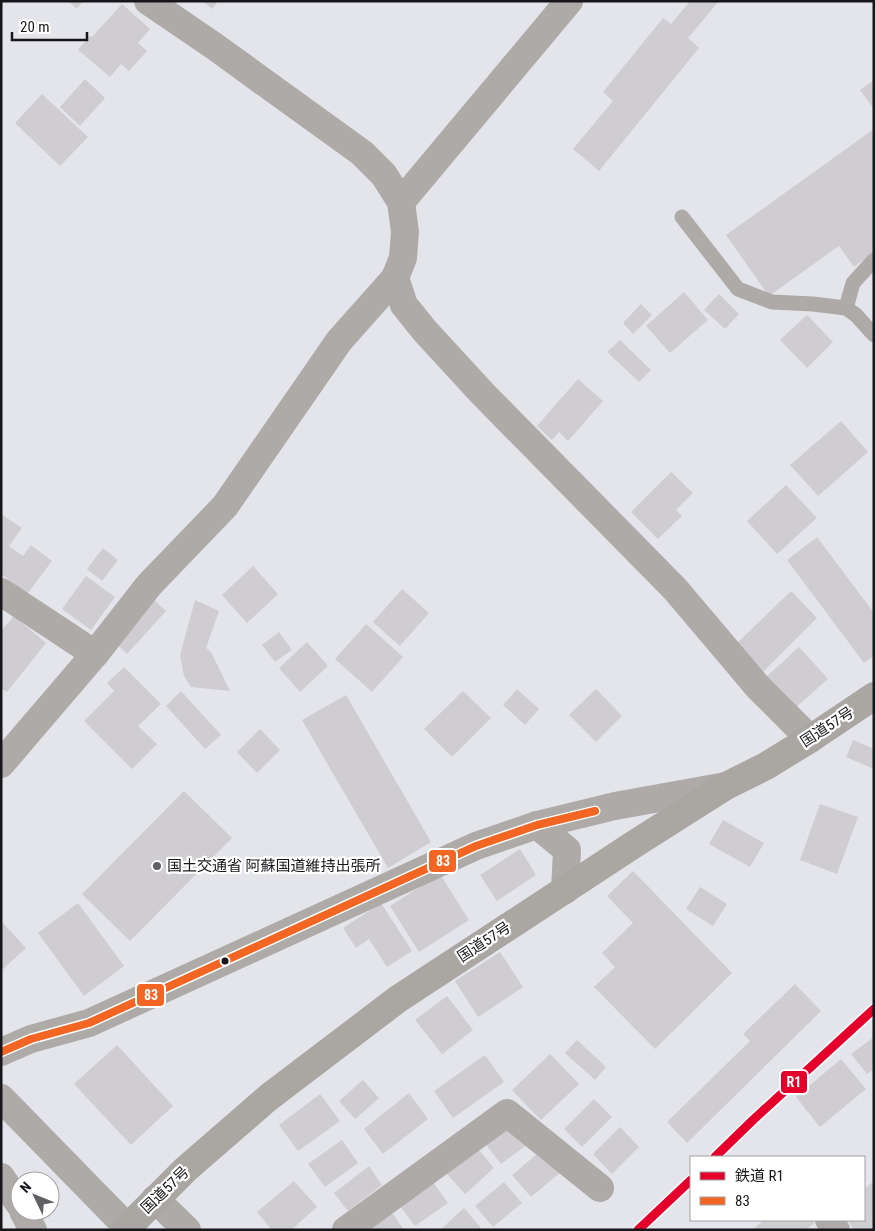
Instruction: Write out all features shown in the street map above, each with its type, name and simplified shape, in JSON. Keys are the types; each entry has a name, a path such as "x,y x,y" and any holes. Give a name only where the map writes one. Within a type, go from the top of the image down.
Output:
{"highway":[{"name":"国道57号","path":"126,1228 186,1169 269,1097 398,999 726,786 766,766 874,696"}],"street":[{"path":"1,764 95,654 149,586 225,506 339,341 395,278 403,258 405,232 401,202 384,175 362,153 214,46 148,1"},
{"path":"401,202 569,1"},
{"path":"395,278 404,305 425,331 482,393 675,589 758,687 810,739"},
{"path":"1,592 95,654"},
{"path":"1,1052 31,1039 89,1023 476,846 536,825 616,806 726,786"},
{"path":"536,825 568,850 565,890"},
{"path":"1,1098 126,1228"},
{"path":"346,1230 507,1113 600,1188"},
{"path":"1,1177 10,1190"},
{"path":"156,1199 187,1230"}],"lane":[{"path":"682,217 738,289 772,302 846,308 856,315 874,335"},
{"path":"846,308 853,283 874,260"}],"building":[{"path":"68,1 83,1 77,9"},
{"path":"203,1 218,1 212,9"},
{"path":"690,1 719,1 688,38 699,48 599,171 573,149 613,101 603,92 663,18 671,24"},
{"path":"122,4 150,29 138,43 147,51 129,71 121,64 110,77 78,50"},
{"path":"85,79 105,98 80,126 60,107"},
{"path":"874,80 874,109 860,90"},
{"path":"42,94 88,137 60,166 15,123"},
{"path":"874,129 874,252 854,267 839,246 769,296 726,235"},
{"path":"684,292 708,320 670,353 646,326"},
{"path":"719,294 739,314 725,329 704,310"},
{"path":"641,304 652,315 633,334 623,323"},
{"path":"807,315 833,342 807,368 780,340"},
{"path":"620,340 651,370 639,382 607,352"},
{"path":"578,379 603,401 568,441 559,432 552,440 537,426"},
{"path":"841,421 868,452 818,496 790,465"},
{"path":"671,472 693,493 676,510 682,516 658,539 631,512"},
{"path":"786,485 817,518 777,554 747,521"},
{"path":"1,514 22,528 9,546 23,556 31,545 52,561 27,594 1,574"},
{"path":"817,537 874,613 874,656 864,663 787,560"},
{"path":"103,548 118,560 102,581 87,569"},
{"path":"253,566 278,594 247,623 222,595"},
{"path":"86,576 115,597 91,630 62,609"},
{"path":"402,589 429,613 400,646 373,622"},
{"path":"791,591 817,618 763,672 736,644"},
{"path":"151,597 166,611 127,654 113,641"},
{"path":"195,600 219,611 206,648 211,652 230,691 191,687 184,676 180,655"},
{"path":"14,616 46,643 7,692 1,688 1,631"},
{"path":"366,624 403,657 372,692 335,659"},
{"path":"279,632 292,650 275,662 262,645"},
{"path":"307,642 328,666 300,692 279,668"},
{"path":"799,647 828,679 793,710 765,678"},
{"path":"124,667 161,704 138,726 157,744 132,769 84,721 114,691 107,683"},
{"path":"517,689 539,709 525,725 503,705"},
{"path":"596,689 622,716 596,742 569,715"},
{"path":"181,691 221,735 205,749 166,706"},
{"path":"463,691 491,718 452,757 424,729"},
{"path":"346,695 431,842 388,868 302,720"},
{"path":"260,729 280,750 257,773 237,752"},
{"path":"853,740 874,749 874,769 846,757"},
{"name":"国土交通省 阿蘇国道維持出張所","path":"184,791 232,838 130,941 82,894"},
{"path":"820,804 858,817 837,874 800,860"},
{"path":"723,820 764,843 750,867 709,844"},
{"path":"520,849 536,875 497,901 480,875"},
{"path":"633,871 732,973 655,1049 594,987 615,967 602,953 633,923 607,896"},
{"path":"440,874 469,920 419,952 390,906"},
{"path":"700,887 727,904 713,926 686,909"},
{"path":"78,903 124,966 84,996 38,933"},
{"path":"381,903 412,951 387,967 369,939 356,948 343,928"},
{"path":"3,923 26,948 1,971 1,925"},
{"path":"500,952 523,987 478,1017 455,981"},
{"path":"795,984 821,1011 687,1143 667,1122 750,1041 743,1034"},
{"path":"447,996 473,1030 442,1054 415,1020"},
{"path":"874,1037 874,1069 867,1074 851,1054"},
{"path":"577,1040 606,1067 595,1080 565,1053"},
{"path":"117,1045 173,1106 131,1145 74,1084"},
{"path":"550,1054 579,1084 541,1120 512,1090"},
{"path":"485,1055 504,1082 453,1118 434,1091"},
{"path":"841,1059 866,1089 820,1127 796,1097"},
{"path":"363,1080 379,1098 355,1119 339,1101"},
{"path":"409,1093 428,1119 383,1154 364,1129"},
{"path":"320,1094 340,1121 298,1151 279,1125"},
{"path":"594,1099 612,1117 582,1147 564,1129"},
{"path":"513,1125 528,1144 501,1164 486,1145"},
{"path":"620,1127 639,1147 612,1174 593,1154"},
{"path":"342,1140 358,1163 325,1187 308,1164"},
{"path":"477,1148 494,1168 465,1194 447,1174"},
{"path":"544,1148 562,1171 531,1197 512,1175"},
{"path":"369,1166 382,1185 348,1211 334,1193"},
{"path":"294,1181 317,1207 291,1230 272,1230 257,1212"},
{"path":"874,1181 874,1230 854,1230 848,1221 865,1221 865,1188"},
{"path":"433,1182 448,1203 415,1226 400,1206"},
{"path":"504,1182 522,1203 493,1227 475,1206"},
{"path":"464,1208 481,1228 479,1230 440,1230"},
{"path":"391,1211 404,1230 364,1230"},
{"path":"763,1221 813,1221 815,1223 805,1230 752,1230"}],"rail line":[{"name":"R1","path":"716,1156 874,1009"},
{"name":"R1","path":"638,1230 690,1181"}],"transit line":[{"name":"83","path":"1,1052 31,1039 89,1023 476,846 537,825 595,811"}],"place":[{"name":"国土交通省 阿蘇国道維持出張所","path":"157,866"}]}
